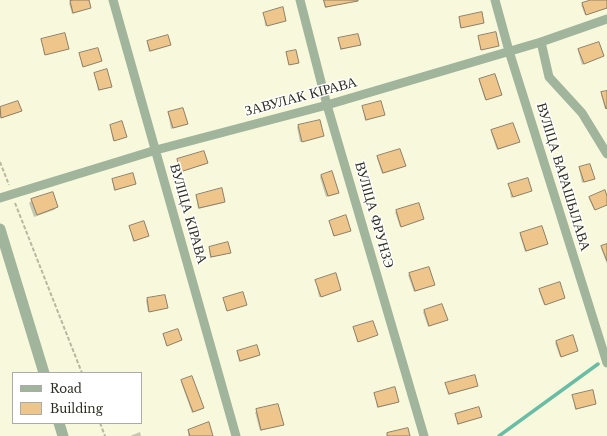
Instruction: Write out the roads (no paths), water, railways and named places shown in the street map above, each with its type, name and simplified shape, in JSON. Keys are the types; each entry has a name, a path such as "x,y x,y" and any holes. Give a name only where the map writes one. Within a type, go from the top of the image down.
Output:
{"street":[{"name":"ВУЛІЦА КІРАВА","path":"113,0 236,436"},
{"name":"ВУЛІЦА ФРУНЗЭ","path":"300,0 328,106 424,436"},
{"name":"ВУЛІЦА ВАРАШЫЛАВА","path":"495,0 509,51 607,363"},
{"name":"ЗАВУЛАК КІРАВА","path":"0,198 156,150 328,106 541,42 607,19"},
{"path":"541,42 549,77 582,113 607,154"},
{"path":"0,229 44,372"},
{"path":"59,424 63,436"}],"waterway":[{"path":"499,436 598,364"}]}
